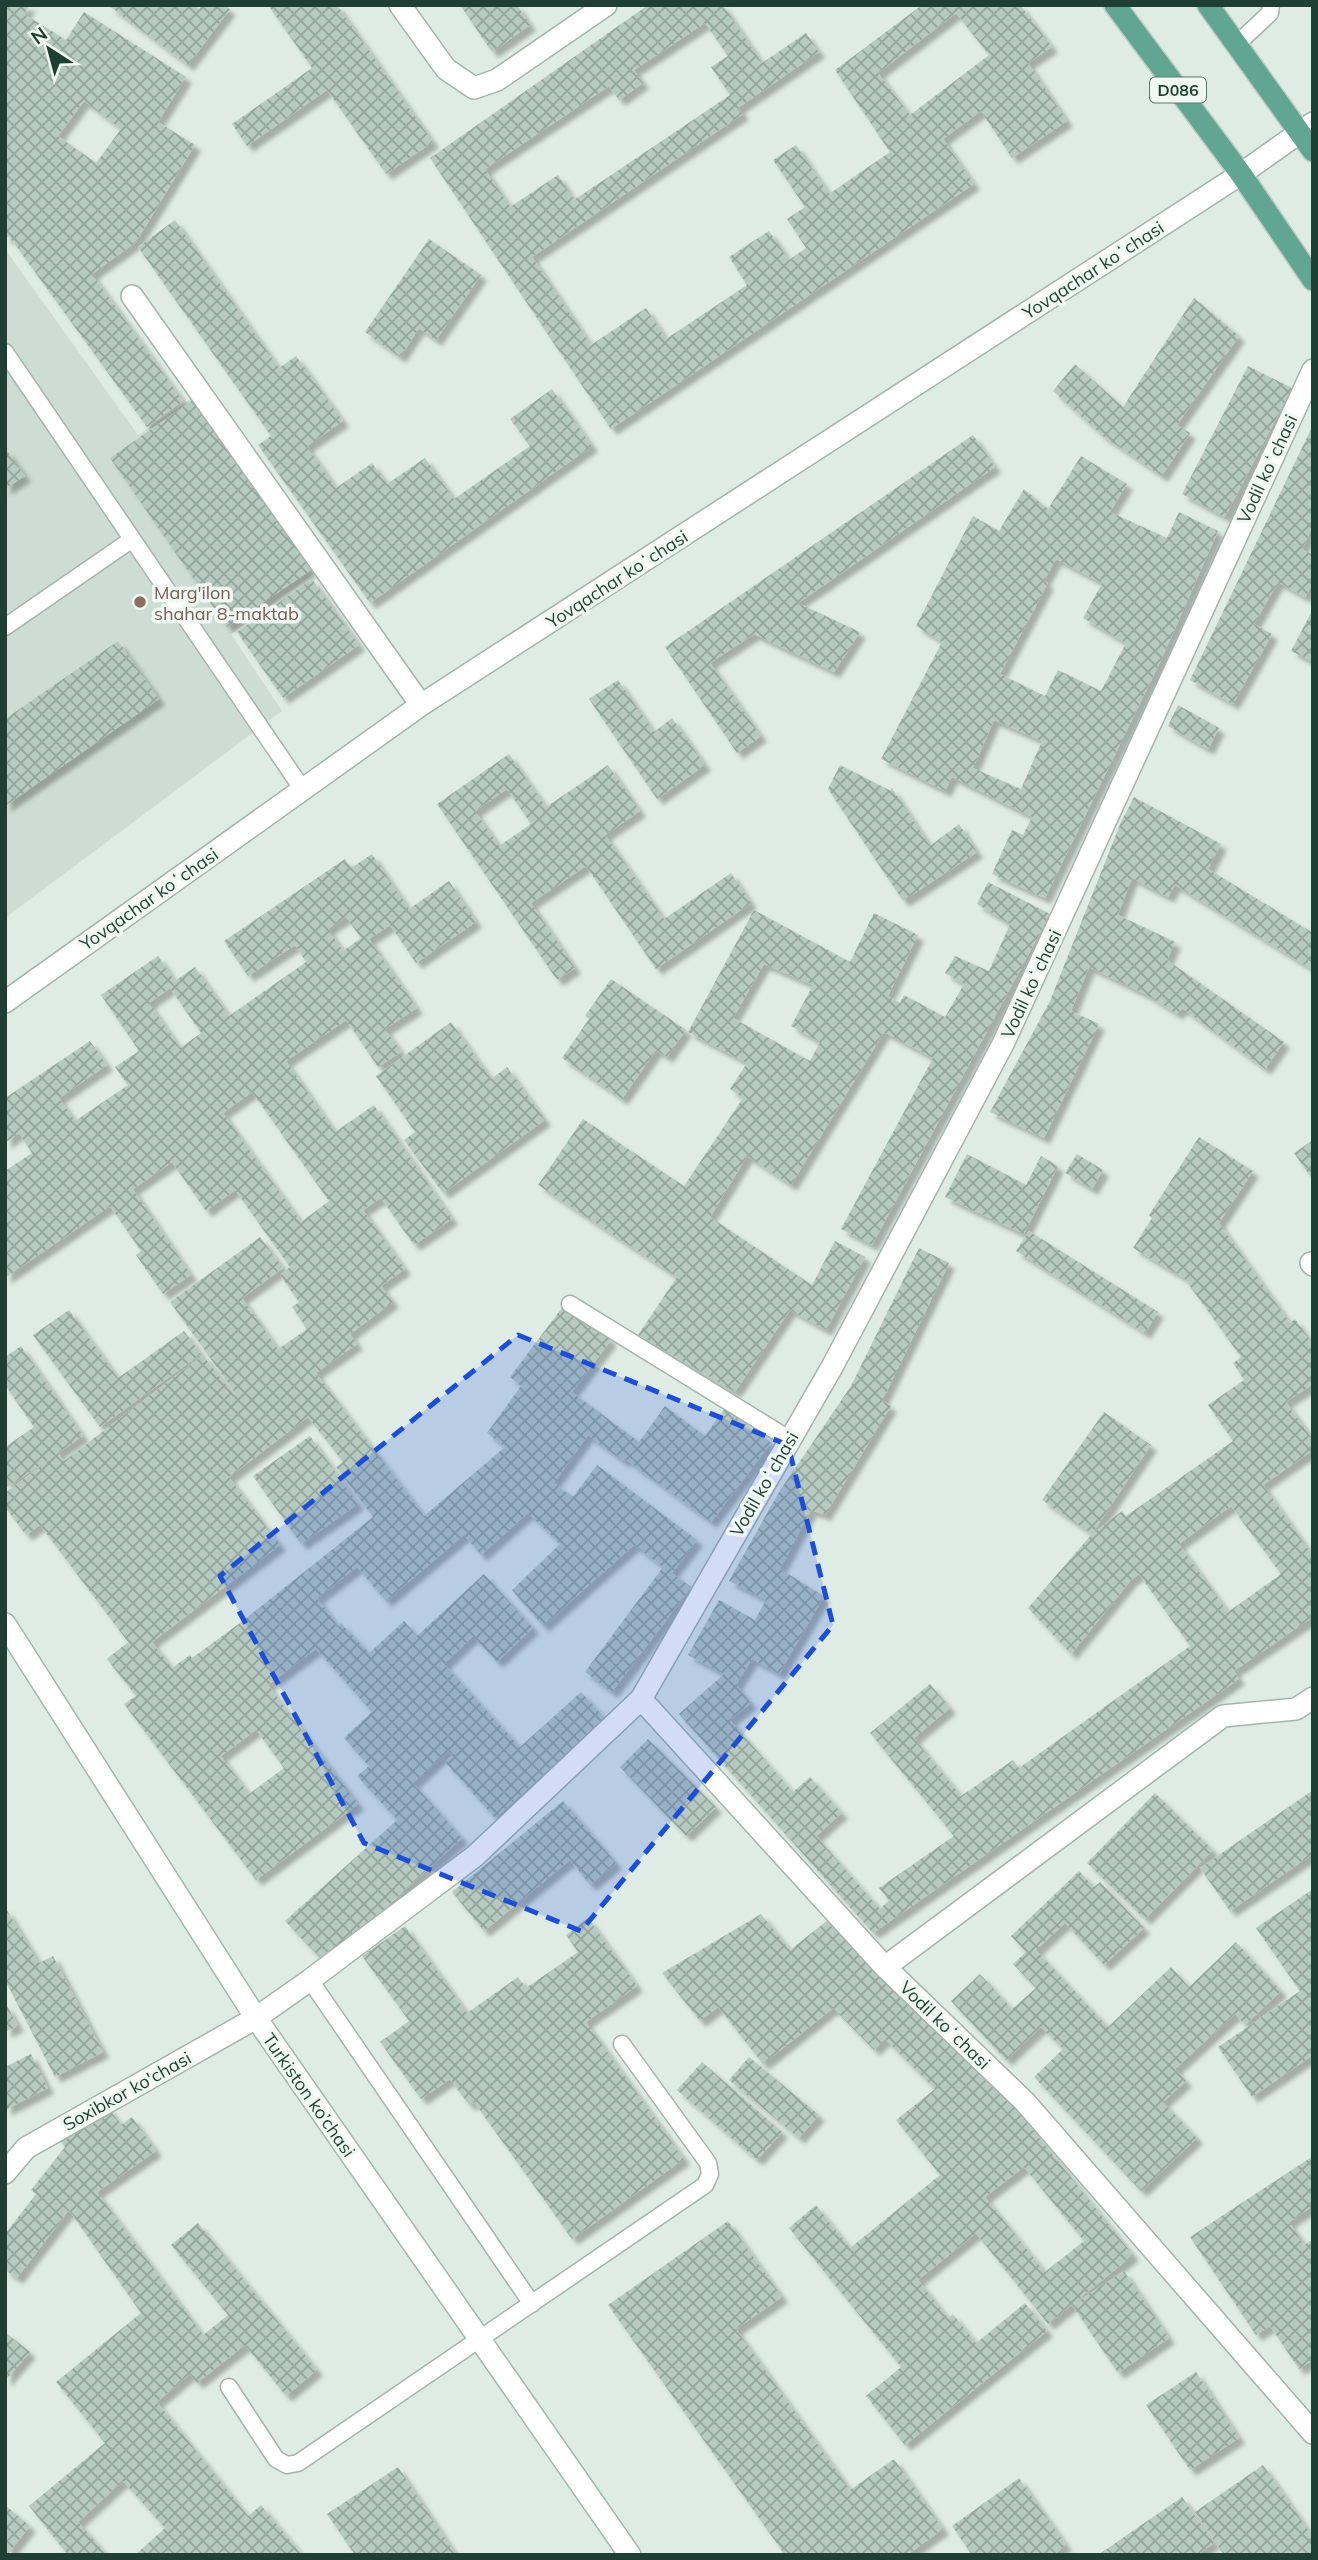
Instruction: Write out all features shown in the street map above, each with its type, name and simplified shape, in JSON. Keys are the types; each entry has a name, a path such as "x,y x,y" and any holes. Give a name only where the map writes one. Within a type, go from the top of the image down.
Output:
{"main road":[{"name":"D086","path":"1115,5 1241,174 1313,280"},
{"path":"1208,5 1237,45 1306,127 1313,151"}],"street":[{"path":"400,5 446,69 474,88 497,80 606,5"},
{"name":"Yovqachar koʻchasi","path":"5,1002 421,705 1241,174 1306,127"},
{"path":"132,296 421,705"},
{"name":"Vodil koʻchasi","path":"1313,370 1003,1044 832,1367 641,1699 885,1967 1025,2102 1313,2433"},
{"name":"Turkiston ko’chasi","path":"5,1624 256,2018 630,2555"},
{"path":"885,1967 1223,1716 1296,1709 1313,1698"},
{"name":"Soxibkor ko'chasi","path":"5,2173 26,2148 256,2018 310,1980 475,1856 641,1699"}],"lane":[{"path":"1237,45 1270,13 1271,5"},
{"path":"5,352 303,790"},
{"path":"5,627 131,540"},
{"path":"570,1304 789,1439"},
{"path":"310,1980 532,2304"},
{"path":"229,2387 276,2459 287,2465 298,2463 705,2185 710,2174 708,2163 622,2044"},
{"path":"5,2155 26,2148"}],"highlighted area":[{"path":"518,1335 788,1445 833,1625 581,1931 364,1843 220,1576"}],"shaded area":[{"name":"Marg'ilon shahar 8-maktab","path":"5,249 138,435 197,395 319,570 231,634 282,711 5,918"}],"building":[{"path":"5,5 30,5 24,14 66,40 84,12 186,77 158,122 195,145 136,242 92,274 183,401 147,427 9,236 5,239","holes":["84,101 121,129 96,163 58,136"]},
{"path":"108,5 195,5 199,9 202,5 224,5 230,9 188,65"},
{"path":"268,5 337,5 433,142 386,174 327,90 247,146 232,124 312,68"},
{"path":"460,5 517,5 530,25 492,52"},
{"path":"648,5 723,5 762,63 806,33 819,52 738,108 743,114 532,257 591,345 646,308 666,339 747,285 729,257 769,231 789,260 806,248 787,219 805,207 773,160 796,145 829,194 890,152 835,70 922,5 1020,5 1052,47 1028,63 1067,121 1012,158 981,111 943,139 974,184 611,429 430,158","holes":["956,13 989,55 910,115 878,73","705,23 728,56 711,67 730,95 574,200 558,175 510,207 485,169 609,86 619,100 643,83 634,70"]},
{"path":"175,220 279,368 296,356 343,421 307,446 336,488 372,463 387,484 425,458 454,499 530,446 510,419 552,389 592,446 370,603 258,445 271,436 138,247"},
{"path":"429,239 481,275 436,340 419,328 400,357 365,332"},
{"path":"1194,298 1239,336 1177,425 1190,433 1162,476 1103,436 1053,391 1075,364 1123,407"},
{"path":"1248,366 1292,388 1225,517 1182,494"},
{"path":"193,400 311,570 227,627 110,458"},
{"path":"1313,425 1313,526 1302,549 1313,555 1313,583 1305,597 1278,582 1254,624 1272,634 1233,704 1190,680"},
{"path":"973,435 995,467 798,603 860,632 834,672 754,634 710,663 761,736 737,753 665,647"},
{"path":"5,448 25,476 5,489"},
{"path":"1081,456 1127,484 1110,512 1167,538 1179,512 1218,531 1161,660 1045,898 992,874 1012,830 1023,835 1032,817 952,777 945,791 881,759 942,642 916,626 973,516 999,531 1024,489 1048,509","holes":["1056,559 1102,583 1083,618 1126,643 1101,691 1058,670 1045,696 1000,674 1048,583 1044,581","994,720 1042,741 1021,789 973,768"]},
{"path":"312,579 359,645 283,698 237,632"},
{"path":"1313,609 1313,662 1291,651"},
{"path":"118,641 159,699 5,806 5,719"},
{"path":"618,680 654,732 672,718 705,765 657,799 589,699"},
{"path":"1178,705 1219,728 1208,749 1168,726"},
{"path":"509,754 546,807 608,765 640,811 605,835 664,919 731,873 751,903 656,969 586,866 531,903 575,968 557,980 437,804","holes":["507,789 531,824 499,846 475,811"]},
{"path":"840,765 891,791 892,788 930,846 959,824 977,852 903,901 828,789"},
{"path":"1134,797 1221,844 1208,869 1313,933 1313,970 1175,885 1168,897 1132,878 1118,915 1175,942 1167,960 1284,1042 1265,1069 1182,1008 1177,1014 1147,995 1089,967 1071,1011 1099,1024 1044,1138 990,1112 1050,1001 1121,822"},
{"path":"372,854 409,909 449,881 476,922 416,963 390,925 369,939 417,1008 385,1029 401,1052 378,1067 346,1020 286,1061 335,1132 374,1105 452,1219 414,1245 381,1198 363,1210 405,1269 381,1286 393,1302 350,1334 357,1344 316,1373 424,1516 505,1447 487,1433 521,1386 510,1377 564,1305 611,1340 572,1392 639,1442 665,1406 705,1436 725,1408 771,1443 711,1522 588,1435 554,1483 573,1497 597,1465 697,1540 672,1573 691,1587 612,1692 585,1672 663,1567 634,1545 543,1626 512,1590 560,1544 528,1513 481,1555 464,1535 386,1601 357,1567 317,1598 338,1626 341,1623 369,1653 404,1621 417,1636 484,1574 533,1628 497,1662 473,1636 444,1664 520,1747 581,1692 605,1718 495,1818 445,1762 453,1755 448,1751 413,1783 462,1838 325,1963 285,1921 397,1820 357,1776 369,1766 344,1738 372,1712 316,1649 268,1685 358,1804 256,1880 124,1704 136,1696 107,1659 128,1642 40,1525 26,1535 5,1507 5,1493 58,1453 64,1461 203,1355 234,1395 236,1394 170,1302 260,1237 283,1268 242,1298 278,1349 307,1329 292,1307 299,1302 280,1275 290,1267 235,1190 206,1211 172,1162 133,1189 191,1275 163,1294 136,1255 141,1251 110,1206 5,1278 5,1171 32,1153 19,1133 5,1143 5,1098 90,1041 107,1065 59,1098 75,1121 128,1085 115,1067 139,1051 101,995 158,956 175,981 195,967 229,1016 306,962 295,945 248,976 224,941 345,859 351,868","holes":["346,917 361,938 343,951 328,929","170,988 201,1033 180,1048 149,1003","252,1092 329,1201 301,1222 223,1113","308,1417 343,1462 336,1467 373,1517 240,1623 192,1658 190,1655 172,1668 152,1642 280,1545 229,1477","256,1730 284,1768 249,1794 221,1756"]},
{"path":"988,882 1050,914 872,1245 841,1229 933,1058 884,1032 791,1185 747,1156 710,1217 812,1285 835,1241 865,1257 826,1330 790,1310 735,1392 638,1335 677,1277 538,1185 583,1119 684,1186 743,1098 730,1089 747,1063 688,1032 754,910 850,962 874,913 918,935 888,996 900,1003 904,995 945,1017 964,984 945,973 955,956 989,971 1010,924 977,904","holes":["764,964 813,985 791,1026 820,1042 810,1061 733,1018"]},
{"path":"611,979 686,1030 667,1057 656,1050 622,1099 562,1058 589,1019 585,1016"},
{"path":"451,1022 491,1079 507,1067 545,1120 443,1193 404,1140 415,1132 376,1076"},
{"path":"1199,1137 1253,1171 1219,1223 1290,1323 1295,1319 1310,1340 1313,1338 1313,1384 1286,1402 1313,1440 1313,1450 1263,1485 1313,1556 1313,1617 1234,1671 1239,1679 873,1933 679,1714 724,1674 688,1655 719,1600 755,1620 766,1600 729,1581 779,1492 851,1386 919,1248 949,1263 882,1401 891,1406 825,1515 811,1510 780,1569 824,1596 779,1674 752,1659 736,1685 751,1703 730,1720 793,1792 810,1777 842,1813 816,1836 880,1909 889,1900 879,1888 954,1836 870,1733 930,1684 950,1708 914,1738 961,1796 1013,1760 1019,1768 1190,1646 1139,1574 1131,1580 1071,1654 1028,1608 1092,1534 1122,1511 1126,1516 1233,1441 1208,1405 1244,1380 1233,1363 1241,1357 1184,1278 1133,1248 1152,1218 1149,1215","holes":["1231,1506 1281,1574 1228,1612 1179,1544"]},
{"path":"1313,1140 1313,1180 1294,1153"},
{"path":"967,1154 1026,1185 1041,1156 1058,1166 1024,1234 945,1197"},
{"path":"1077,1154 1103,1170 1092,1189 1065,1173"},
{"path":"1029,1231 1158,1312 1145,1333 1016,1251"},
{"path":"69,1310 118,1378 184,1331 201,1354 100,1427 33,1335"},
{"path":"21,1346 83,1436 5,1489 5,1447 34,1427 5,1385 5,1357"},
{"path":"1104,1412 1151,1445 1092,1534 1042,1500"},
{"path":"310,1436 358,1504 301,1544 253,1476"},
{"path":"648,1739 716,1807 686,1836 620,1767"},
{"path":"1313,1790 1313,1854 1230,1911 1200,1868"},
{"path":"1155,1793 1213,1850 1145,1919 1087,1863"},
{"path":"563,1801 616,1863 590,1885 570,1860 484,1931 452,1892"},
{"path":"1079,1871 1094,1887 1100,1882 1144,1928 1104,1965 1065,1923 1036,1950 1108,2027 1171,1967 1189,1987 1236,1942 1281,1991 1245,2025 1235,2014 1175,2069 1186,2081 1163,2102 1197,2138 1141,2191 1034,2077 1063,2049 1041,2027 1006,2060 951,2001 980,1974 1012,2009 1036,1988 1013,1964 1026,1952 1011,1936"},
{"path":"1313,1889 1313,2055 1252,2097 1218,2047 1300,1991 1256,1928"},
{"path":"5,1907 39,1963 53,1956 103,2052 55,2077 5,1980"},
{"path":"761,1914 790,1950 828,1920 1019,2112 1133,2255 1048,2324 976,2233 918,2280 948,2318 953,2314 976,2343 1025,2303 1047,2331 905,2445 866,2396 901,2367 789,2228 816,2205 850,2248 940,2175 896,2120 935,2089 885,2039 874,2050 833,2008 763,2064 718,2007 700,2021 662,1973","holes":["1024,2167 1084,2241 1045,2272 985,2197"]},
{"path":"588,1918 637,1986 586,2022 684,2159 572,2239 474,2102 469,2105 450,2079 421,2099 380,2042 409,2021 362,1956 405,1926 467,2013 518,1977 526,1988 578,1952 566,1935"},
{"path":"5,2002 18,2026 5,2032"},
{"path":"31,2054 48,2088 5,2110 5,2067"},
{"path":"749,2057 819,2115 799,2138 729,2080"},
{"path":"702,2062 782,2132 757,2160 677,2090"},
{"path":"107,2106 121,2125 132,2117 156,2151 97,2192 203,2335 228,2315 171,2245 198,2223 317,2370 286,2396 245,2345 197,2383 190,2374 157,2402 248,2516 261,2505 302,2555 135,2555 165,2528 123,2481 78,2522 107,2555 68,2555 29,2506 105,2443 56,2382 141,2313 69,2210 17,2278 5,2270 5,2234 36,2194 31,2190 65,2147 59,2139"},
{"path":"1313,2156 1313,2206 1289,2222 1304,2245 1313,2239 1313,2360 1299,2369 1270,2326 1256,2335 1190,2237"},
{"path":"728,2221 782,2297 736,2329 850,2490 894,2459 943,2529 907,2555 785,2555 608,2305"},
{"path":"1124,2271 1169,2338 1118,2373 1072,2305"},
{"path":"5,2332 30,2352 5,2381"},
{"path":"1196,2372 1239,2438 1190,2470 1146,2405"},
{"path":"1263,2465 1313,2537 1313,2555 1224,2555 1195,2512"},
{"path":"398,2467 456,2555 355,2555 327,2514"},
{"path":"1019,2478 1066,2545 1053,2555 972,2555 952,2526"},
{"path":"1182,2497 1214,2543 1197,2555 1098,2555"},
{"path":"5,2505 30,2526 7,2555 5,2555"}],"place":[{"name":"Marg'ilon shahar 8-maktab","path":"140,602"}]}
